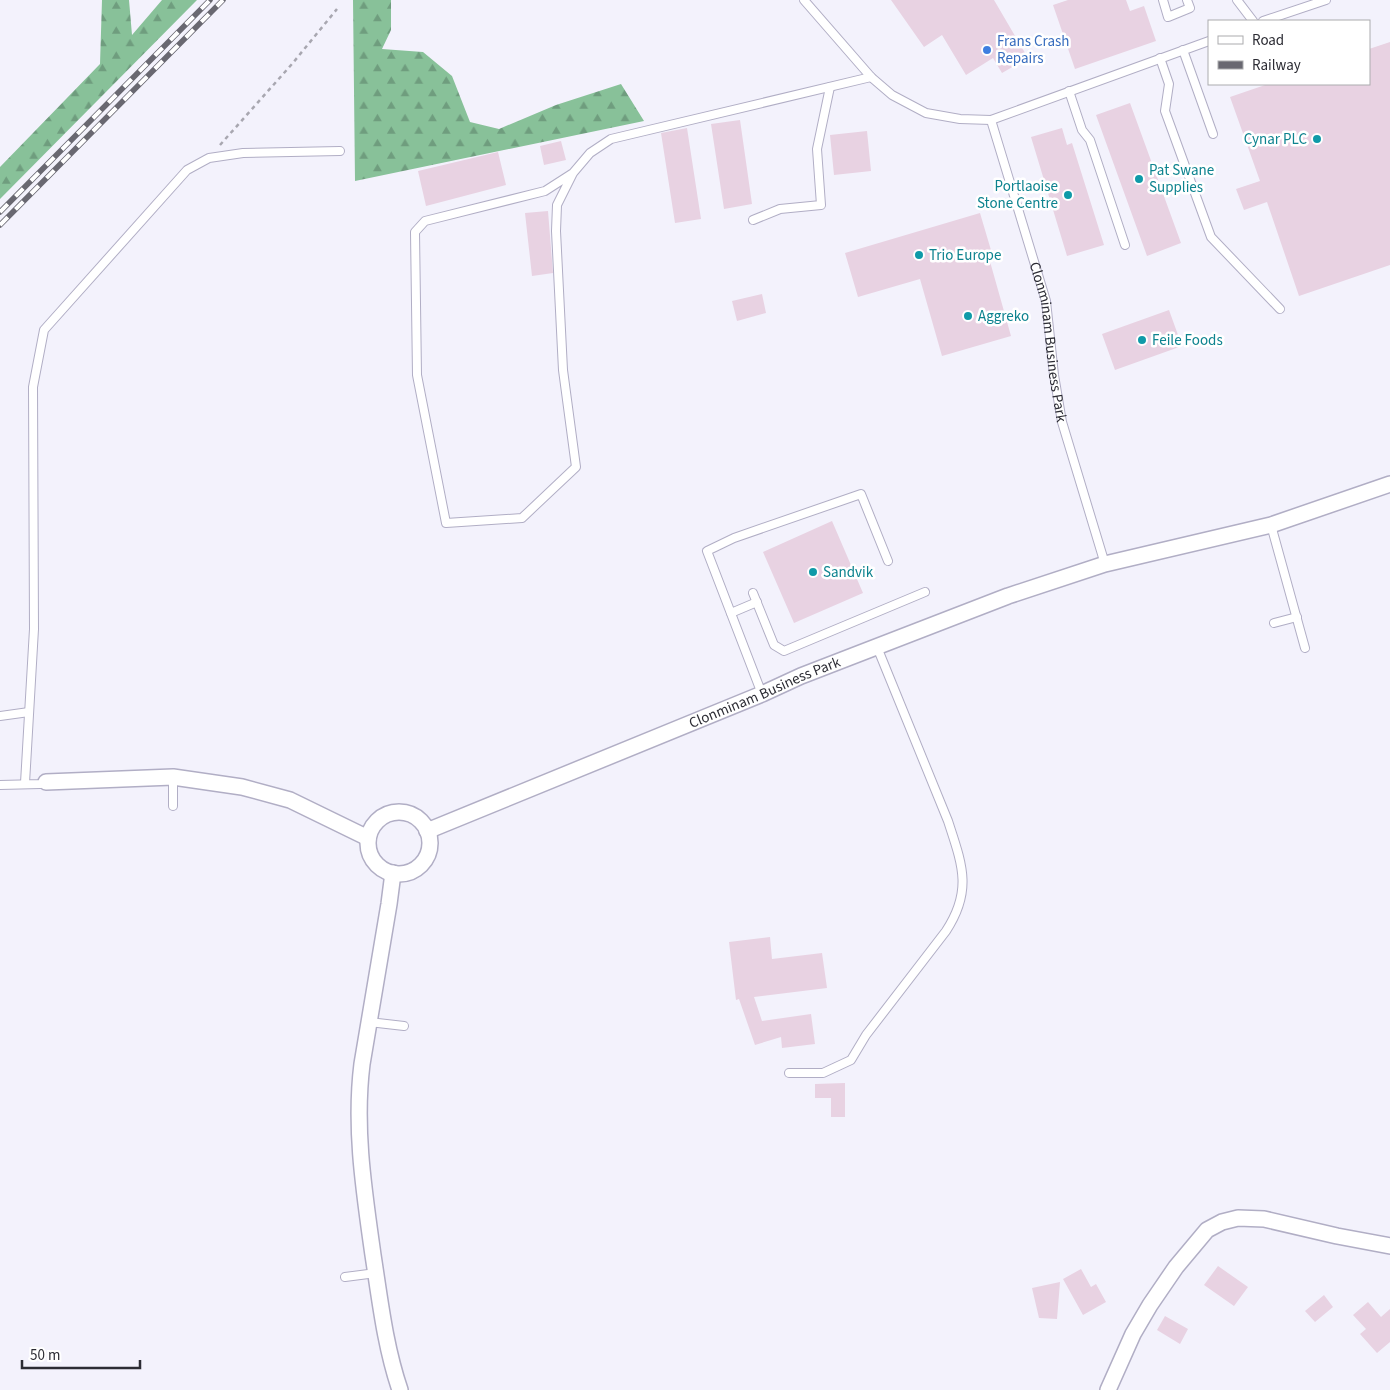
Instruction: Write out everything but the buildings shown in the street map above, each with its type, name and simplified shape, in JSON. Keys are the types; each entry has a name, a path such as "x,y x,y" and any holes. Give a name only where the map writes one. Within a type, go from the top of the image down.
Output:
{"street":[{"name":"Clonminam Business Park","path":"427,831 762,694 801,676 1008,596 1105,564 1271,525 1390,484"},
{"path":"46,782 173,778 242,787 290,800 368,838"},
{"path":"395,812 405,813 414,816 427,831 429,840 428,850 425,859 419,866 411,871 393,873 384,870 376,864 368,848 368,838 371,829 385,815 395,812"},
{"path":"393,873 390,904 358,1091 358,1121 363,1178 387,1348 400,1390"},
{"path":"1108,1390 1133,1334 1150,1304 1176,1267 1207,1230 1222,1222 1238,1218 1264,1219 1390,1246"}],"lane":[{"path":"804,0 871,77 892,95 926,113 960,119 991,120 1208,40"},
{"path":"1163,0 1168,17 1190,8 1187,0"},
{"path":"1237,0 1252,20"},
{"path":"1266,20 1326,0"},
{"path":"1183,50 1213,134"},
{"path":"1160,58 1169,84 1165,111 1211,237 1280,309"},
{"path":"573,172 557,205 556,230 564,370 576,467 522,518 446,523 417,375 415,232 425,222 545,191 573,172 590,153 611,139 871,77"},
{"path":"753,220 780,209 820,205 817,149 830,87"},
{"path":"1069,91 1082,130 1090,140 1126,245"},
{"name":"Clonminam Business Park","path":"991,120 1046,301 1054,375 1062,422 1105,564"},
{"path":"25,783 34,629 33,387 44,330 187,170 209,158 243,153 340,151"},
{"path":"762,694 708,551 734,538 861,494 888,561"},
{"path":"1271,525 1305,648"},
{"path":"753,593 774,645 784,651 925,592"},
{"path":"731,613 757,602"},
{"path":"1274,623 1297,617"},
{"path":"790,1072 823,1073 851,1060 866,1035 955,918 964,883 952,836 877,647"},
{"path":"0,716 29,712"},
{"path":"173,778 173,806"},
{"path":"0,785 40,784 46,782"},
{"path":"369,1022 404,1026"},
{"path":"345,1277 376,1273"}],"path":[{"path":"209,158 292,64 337,9"}],"green space":[{"path":"102,0 129,0 132,35 162,0 197,0 0,199 0,167 100,64"},
{"path":"353,0 391,0 391,30 382,49 423,52 452,76 470,122 499,129 556,105 621,84 644,121 355,181"}],"railway":[{"path":"0,212 210,0"},
{"path":"0,225 223,0"}],"place":[{"name":"Frans Crash Repairs","path":"987,50"},
{"name":"Cynar PLC","path":"1317,139"},
{"name":"Pat Swane Supplies","path":"1139,179"},
{"name":"Portlaoise Stone Centre","path":"1068,195"},
{"name":"Trio Europe","path":"919,255"},
{"name":"Aggreko","path":"968,316"},
{"name":"Feile Foods","path":"1142,340"},
{"name":"Sandvik","path":"813,572"}]}
